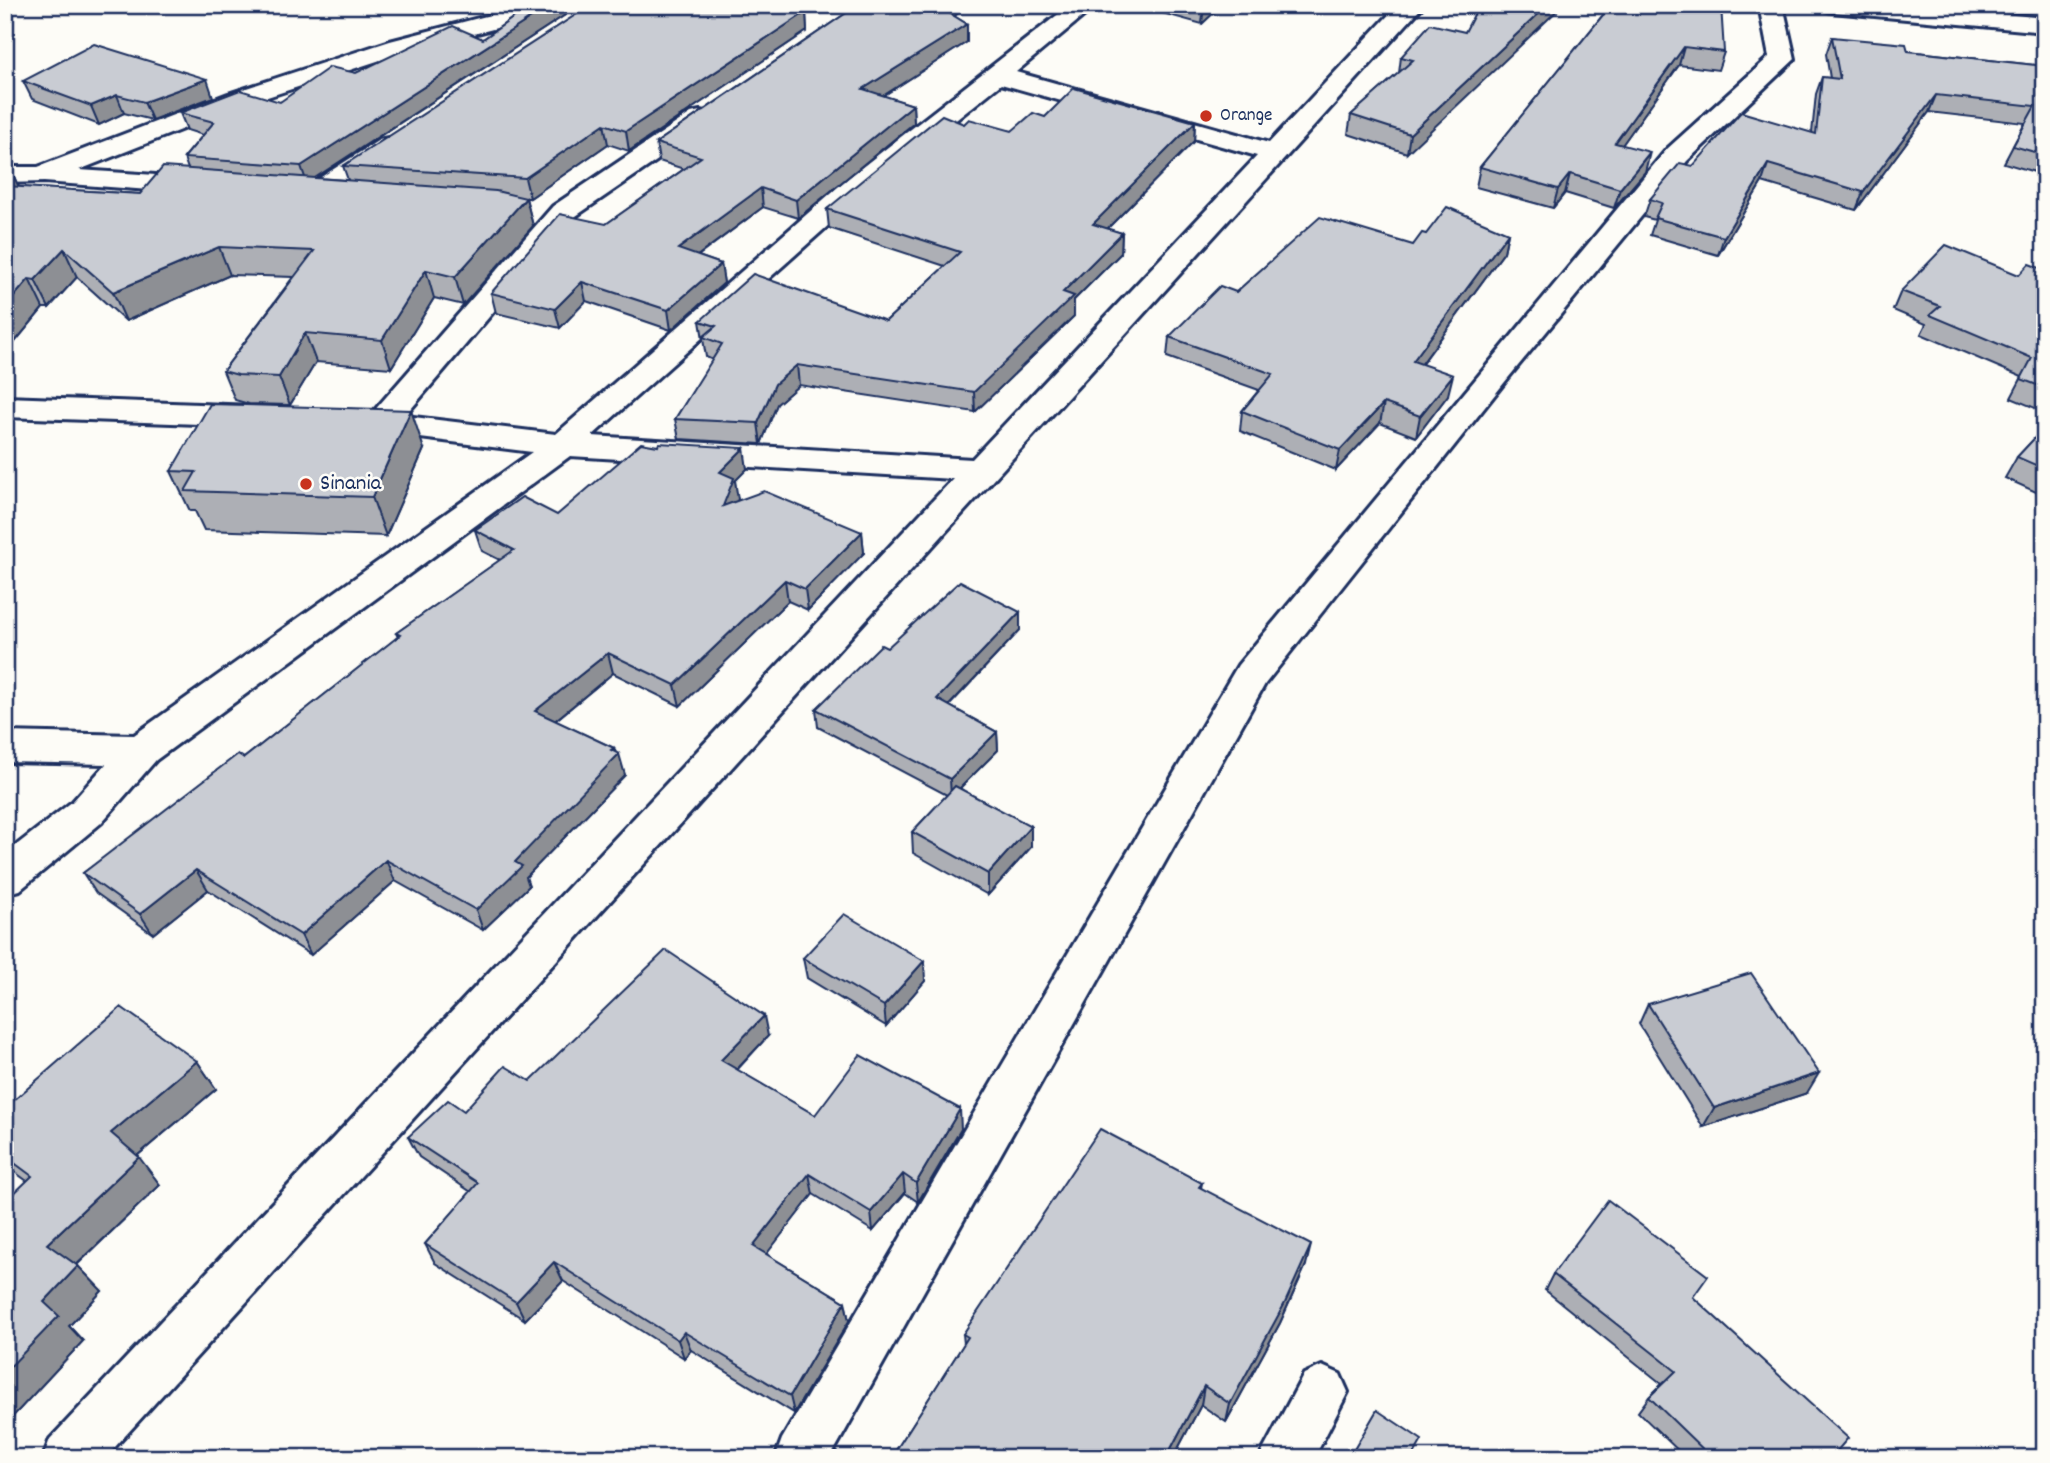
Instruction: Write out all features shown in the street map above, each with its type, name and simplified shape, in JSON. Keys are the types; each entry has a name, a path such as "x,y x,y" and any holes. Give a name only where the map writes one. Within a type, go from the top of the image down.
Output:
{"street":[{"path":"5,878 87,813 142,750 563,445 856,185 1086,5"},
{"path":"69,1458 1412,5"},
{"path":"801,1458 1251,675 1493,376 1677,155 1782,59 1771,5"},
{"path":"1832,5 2045,25"},
{"path":"41,175 262,91 399,46 566,19"},
{"path":"995,74 1275,153"},
{"path":"383,421 563,212 721,105"},
{"path":"355,197 300,193 405,134"},
{"path":"5,175 41,175 232,189"},
{"path":"536,210 563,212"},
{"path":"5,407 285,418"},
{"path":"341,420 383,421 563,445 983,470"},
{"path":"5,747 142,750"},
{"path":"1285,1458 1322,1392"}],"building":[{"path":"531,5 551,5 301,166 184,158 214,122 180,113 240,90 280,102 330,67 356,73 453,26 483,39"},
{"path":"585,5 782,5 806,12 626,131 604,124 525,178 343,166 583,10"},
{"path":"858,5 945,5 941,8 967,24 863,89 913,105 796,200 761,188 678,249 721,264 668,310 582,282 555,309 491,293 560,214 606,224 701,157 656,143"},
{"path":"1479,5 1548,5 1410,134 1351,115 1413,60 1401,57 1430,24 1465,32"},
{"path":"1611,5 1721,5 1724,52 1684,47 1615,143 1650,152 1620,189 1570,174 1558,189 1480,167"},
{"path":"1832,37 1906,44 1908,51 2045,66 2045,155 2013,146 2035,106 1936,95 1863,192 1768,164 1724,237 1655,218 1662,203 1650,199 1680,163 1693,166 1741,112 1816,134 1822,77 1840,79"},
{"path":"94,44 207,79 144,102 117,95 91,106 23,81"},
{"path":"1074,88 1195,122 1093,224 1122,233 1063,292 1074,296 974,392 797,365 775,384 758,423 675,419 722,344 703,337 716,326 700,321 753,274 886,321 960,252 827,209 942,115 964,124 969,119 1012,131 1033,113 1045,117"},
{"path":"163,167 496,191 526,198 455,277 426,270 382,340 305,333 279,377 238,375 223,371 314,251 219,247 113,292 64,249 35,280 29,279 5,307 5,186 140,194"},
{"path":"5,176 14,177 5,186"},
{"path":"1447,207 1508,233 1413,361 1453,375 1420,416 1384,403 1340,450 1242,411 1273,374 1169,337 1220,286 1236,292 1320,217 1413,245 1422,233 1426,234"},
{"path":"1946,245 2019,275 2029,264 2045,270 2045,388 2021,379 2032,358 1930,315 1940,306 1901,291"},
{"path":"210,404 411,410 372,497 185,491 196,472 171,471"},
{"path":"2045,427 2045,469 2017,457"},
{"path":"641,443 658,446 659,443 744,448 720,472 734,478 723,506 764,491 862,532 805,589 785,580 675,685 608,653 535,711 614,748 611,750 619,754 515,862 522,866 476,910 386,860 301,935 196,870 140,914 83,873 238,754 244,758 400,635 396,633 514,550 475,530 522,497 557,515"},
{"path":"960,581 1020,612 937,699 997,732 950,779 816,709 881,645 887,648"},
{"path":"955,786 1031,826 988,874 912,832"},
{"path":"844,914 924,961 884,1006 803,958"},
{"path":"666,950 764,1016 721,1060 815,1115 860,1055 960,1109 916,1183 903,1174 871,1212 809,1174 753,1246 845,1302 790,1396 684,1332 678,1340 554,1262 516,1302 425,1244 478,1183 408,1137 448,1100 464,1111 505,1066 530,1081"},
{"path":"1751,973 1819,1073 1714,1108 1648,1004"},
{"path":"121,1007 197,1061 111,1133 139,1157 47,1244 78,1266 44,1302 59,1316 5,1372 5,1202 32,1176 5,1156 5,1108"},
{"path":"1100,1129 1202,1183 1199,1187 1311,1245 1285,1303 1230,1404 1204,1386 1166,1458 891,1458 968,1337 963,1334"},
{"path":"1608,1200 1708,1276 1693,1297 1848,1438 1831,1458 1712,1458 1649,1397 1676,1371 1553,1274"},
{"path":"1377,1410 1422,1440 1412,1458 1349,1458"}],"place":[{"name":"Orange","path":"1206,116"},
{"name":"Sinania","path":"306,484"}]}
